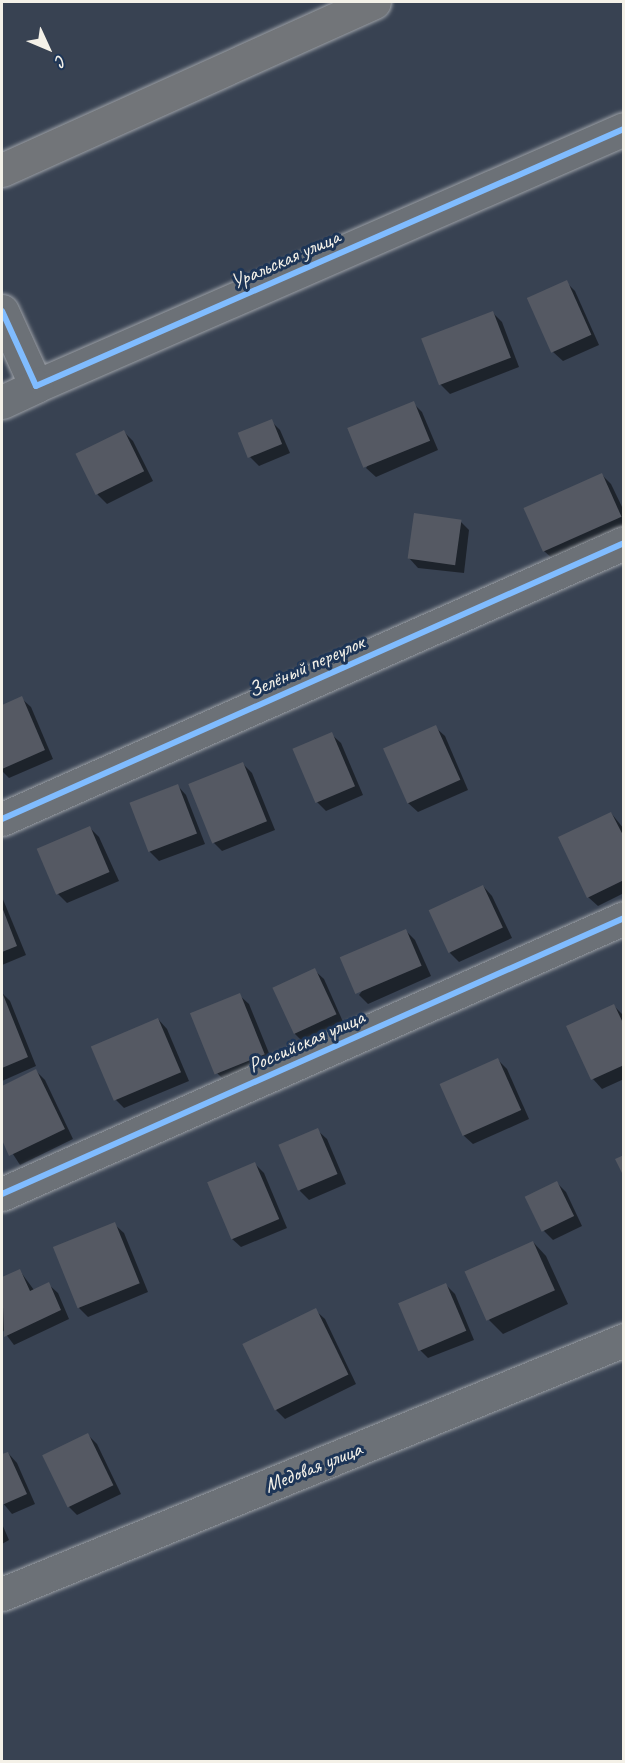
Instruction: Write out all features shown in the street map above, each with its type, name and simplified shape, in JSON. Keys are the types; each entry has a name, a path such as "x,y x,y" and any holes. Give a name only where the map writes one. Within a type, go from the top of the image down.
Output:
{"main road":[{"path":"2,170 374,2"}],"street":[{"name":"Уральская улица","path":"2,402 624,129"},
{"path":"2,310 36,386"},
{"name":"Зелёный переулок","path":"2,819 624,543"},
{"name":"Российская улица","path":"2,1194 624,918"},
{"name":"Медовая улица","path":"2,1594 624,1340"}],"building":[{"path":"567,280 591,335 551,353 527,298"},
{"path":"493,311 511,358 439,385 421,339"},
{"path":"414,401 430,441 363,468 347,428"},
{"path":"272,419 282,444 248,458 238,433"},
{"path":"124,430 144,471 96,495 75,454"},
{"path":"602,473 622,517 543,552 523,508"},
{"path":"414,513 462,520 455,565 408,559"},
{"path":"22,696 45,750 2,769 2,705"},
{"path":"436,725 460,780 407,803 383,749"},
{"path":"332,732 355,786 315,803 292,749"},
{"path":"243,762 267,821 212,843 188,784"},
{"path":"178,784 197,833 148,852 129,803"},
{"path":"611,812 624,837 624,880 587,898 558,837"},
{"path":"90,826 110,872 56,895 37,849"},
{"path":"483,885 503,928 448,953 429,910"},
{"path":"2,907 17,946 2,952"},
{"path":"406,929 422,966 355,994 340,957"},
{"path":"315,968 337,1014 294,1034 272,988"},
{"path":"2,992 28,1057 2,1068"},
{"path":"240,993 265,1054 215,1074 190,1013"},
{"path":"614,1004 624,1025 624,1065 591,1080 566,1026"},
{"path":"158,1018 181,1072 114,1101 91,1047"},
{"path":"498,1058 521,1110 463,1136 440,1084"},
{"path":"36,1069 65,1129 9,1156 2,1140 2,1086"},
{"path":"318,1128 338,1174 298,1191 278,1145"},
{"path":"624,1155 624,1177 615,1159"},
{"path":"255,1162 279,1219 231,1239 207,1182"},
{"path":"557,1181 574,1216 542,1232 525,1197"},
{"path":"115,1222 140,1283 78,1308 53,1247"},
{"path":"533,1241 555,1290 486,1321 464,1272"},
{"path":"20,1269 30,1291 49,1282 61,1310 4,1337 2,1277"},
{"path":"446,1283 466,1331 418,1351 398,1303"},
{"path":"316,1308 348,1375 275,1410 242,1344"},
{"path":"88,1433 113,1485 68,1507 42,1455"},
{"path":"8,1452 27,1494 2,1505 2,1454"}],"cycle path":[{"path":"2,311 36,386 624,129"},
{"path":"2,819 624,543"},
{"path":"2,1194 624,918"}]}
